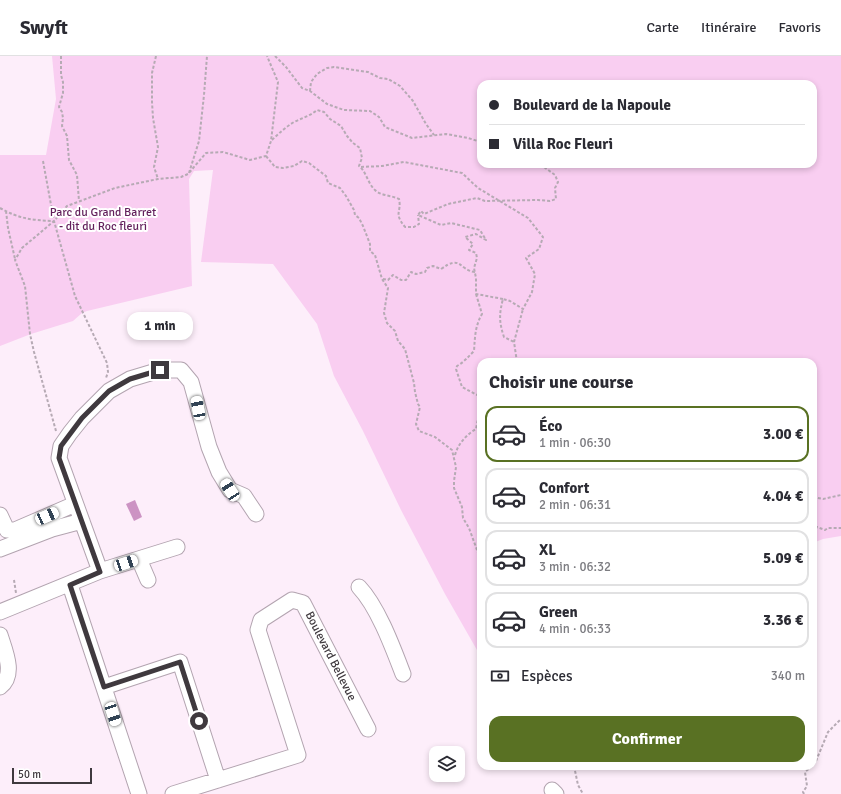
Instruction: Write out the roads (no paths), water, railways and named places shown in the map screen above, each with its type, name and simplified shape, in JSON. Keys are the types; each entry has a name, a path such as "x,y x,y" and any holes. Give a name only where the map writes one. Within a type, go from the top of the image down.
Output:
{"street":[{"path":"100,572 59,458 61,446 82,418 109,391 130,379 160,370 181,370 191,382 209,447 219,472 230,490 244,496 256,514"},
{"path":"0,515 7,530 15,530 75,504"},
{"path":"0,549 52,529 82,521"},
{"path":"0,612 100,572 178,547"},
{"path":"139,559 148,580"},
{"path":"70,585 139,794"},
{"path":"359,587 365,593 380,621 403,674"},
{"name":"Boulevard Bellevue","path":"218,780 298,755 258,630 261,620 292,600 303,603 368,729"},
{"path":"0,635 9,669 7,678 4,684 0,687"},
{"path":"104,687 180,662 218,780 173,794"}],"park label":[{"name":"Parc du Grand Barret - dit du Roc fleuri","path":"103,219"}]}
